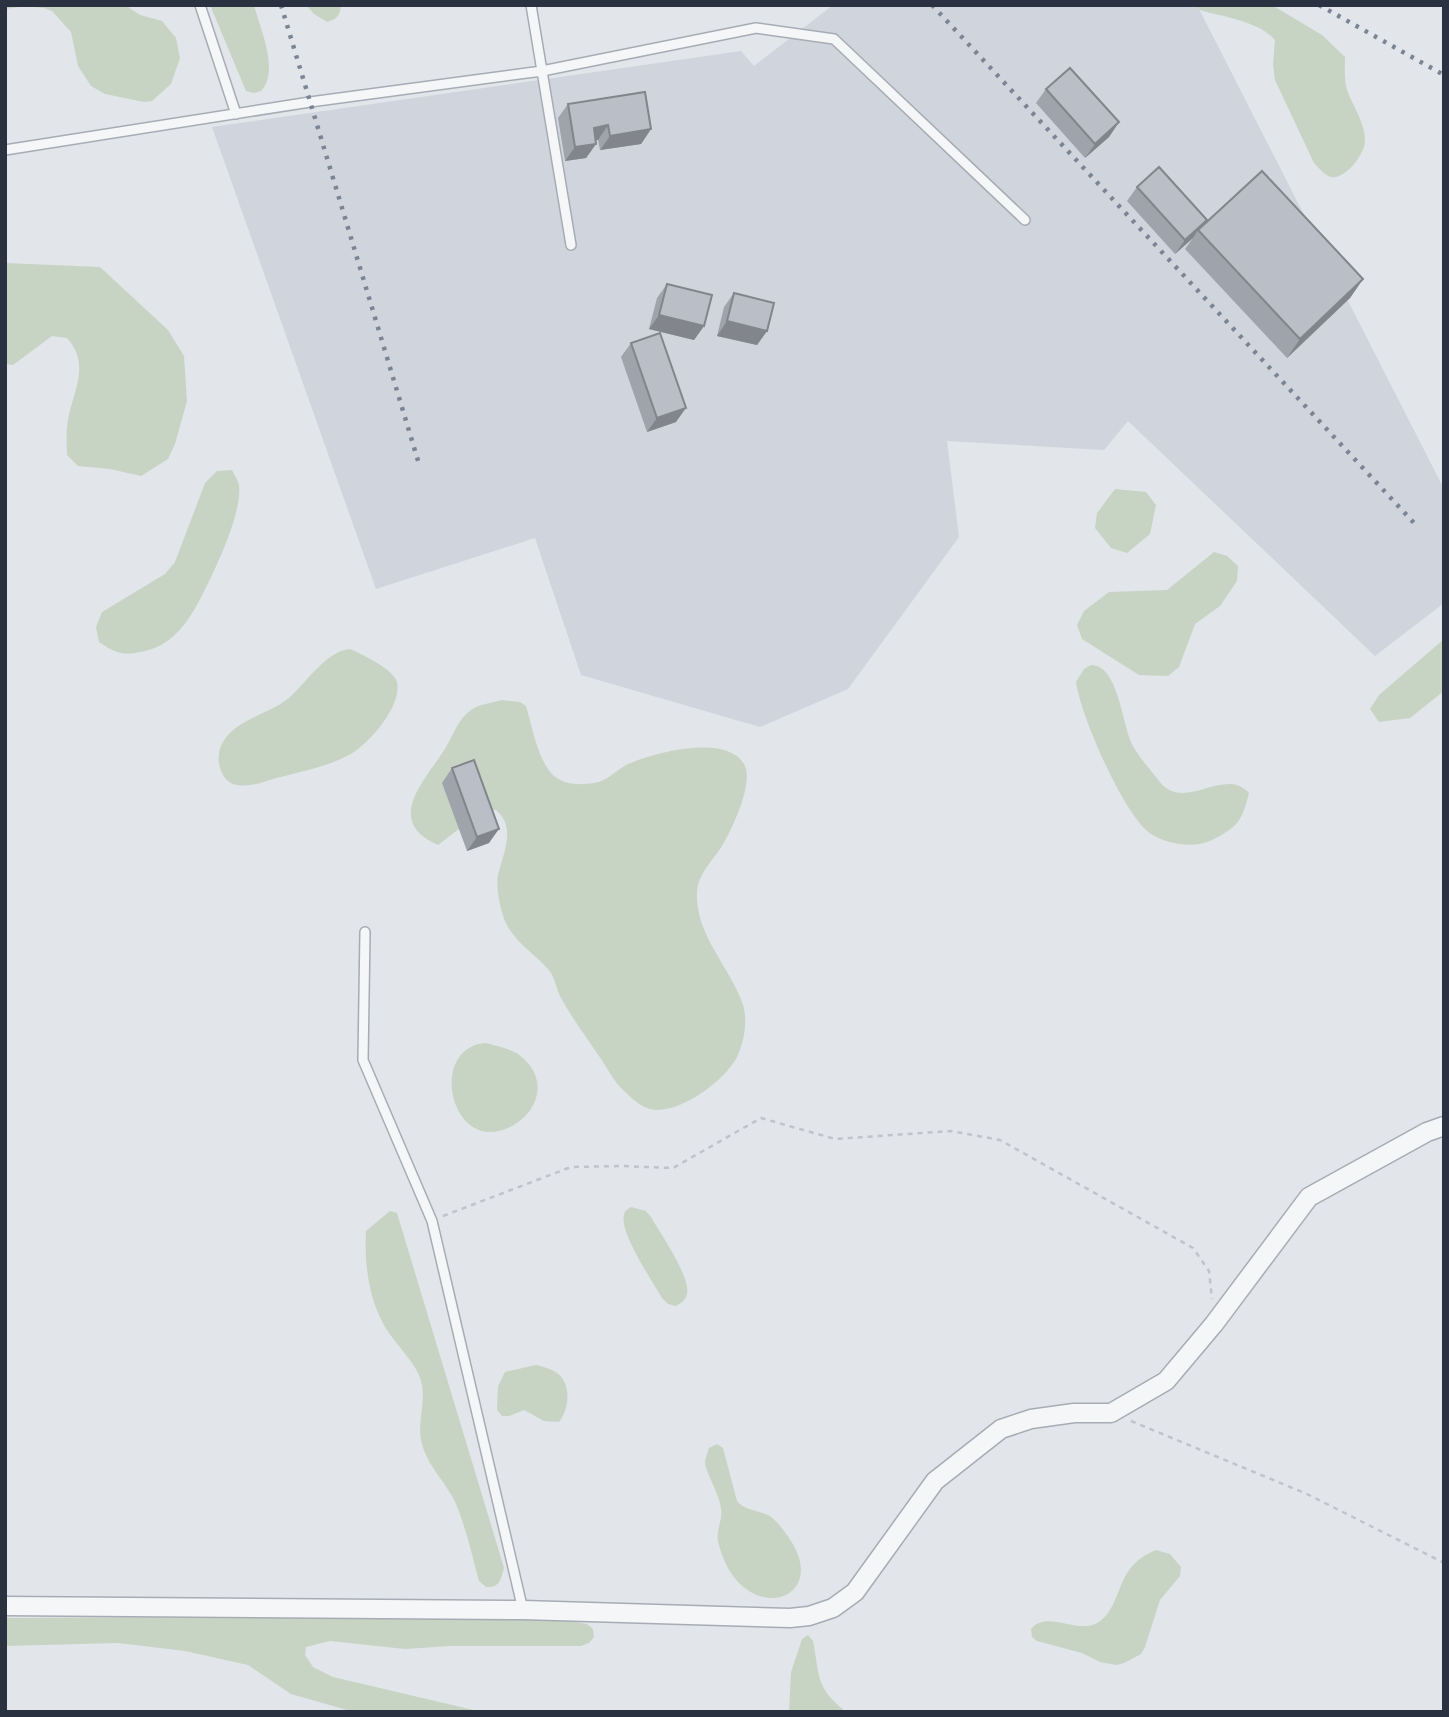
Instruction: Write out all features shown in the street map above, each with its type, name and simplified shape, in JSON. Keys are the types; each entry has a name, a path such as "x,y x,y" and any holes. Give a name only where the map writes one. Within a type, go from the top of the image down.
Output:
{"street":[{"path":"5,1606 523,1610 790,1618 809,1616 834,1608 855,1592 935,1481 1001,1429 1031,1419 1074,1413 1111,1413 1166,1381 1214,1324 1309,1198 1427,1132 1444,1126"}],"lane":[{"path":"200,5 236,114"},
{"path":"531,5 572,245"},
{"path":"5,150 542,71 756,28 834,39 1025,220"},
{"path":"365,932 363,1060 432,1221 523,1610"}],"path":[{"path":"432,1221 570,1167 673,1168 761,1118 835,1139 951,1131 1000,1140 1193,1248 1209,1271 1214,1324"},
{"path":"1111,1413 1307,1494 1444,1563"}],"shaded area":[{"path":"833,5 1197,5 1444,489 1444,603 1375,656 1128,421 1104,450 947,441 959,537 848,689 760,727 581,675 535,538 376,589 212,127 741,51 754,66"}],"green space":[{"path":"5,5 125,5 140,15 162,21 176,38 180,58 171,84 152,101 144,102 105,94 91,86 78,66 71,32 52,11 26,6 5,9"},
{"path":"210,5 254,5 269,61 269,72 261,91 246,91"},
{"path":"306,5 341,5 337,16 327,22"},
{"path":"1194,5 1272,5 1322,35 1345,57 1346,86 1361,121 1365,141 1362,153 1348,170 1331,177 1314,163 1275,80 1275,40 1260,28 1200,10"},
{"path":"5,263 100,267 168,330 184,356 187,401 168,459 141,476 78,466 67,455 67,427 79,370 75,349 67,338 52,336 13,365 5,364"},
{"path":"232,470 239,485 235,517 217,564 187,621 169,640 145,651 120,653 99,642 96,627 102,612 165,574 175,562 205,483 217,471"},
{"path":"1115,489 1146,492 1156,505 1150,534 1127,553 1111,548 1095,528 1097,513"},
{"path":"1214,552 1227,556 1238,566 1237,581 1220,606 1195,624 1179,667 1168,676 1139,675 1082,639 1077,625 1084,611 1109,592 1167,590"},
{"path":"1444,639 1444,691 1410,718 1379,722 1370,709 1379,695"},
{"path":"350,649 384,667 397,682 391,710 372,737 350,755 317,767 251,785 237,785 226,779 220,768 219,754 229,734 245,722 281,704 325,661"},
{"path":"1091,665 1108,675 1114,685 1133,746 1169,790 1192,792 1228,784 1239,786 1249,793 1241,817 1233,827 1205,843 1189,845 1172,843 1157,837 1140,824 1116,786 1094,739 1079,697 1076,682 1084,669"},
{"path":"502,700 520,702 526,706 545,765 551,773 565,782 598,782 638,760 689,748 723,750 736,756 745,766 746,784 740,807 722,846 703,873 697,892 698,908 707,937 743,1005 744,1031 737,1057 731,1066 711,1086 686,1102 661,1110 650,1109 623,1090 570,1013 550,972 509,929 501,908 497,884 507,833 506,825 496,810 481,812 438,845 421,835 413,824 411,811 420,785 446,747 459,722 474,708"},
{"path":"486,1043 521,1056 532,1069 538,1087 533,1105 521,1120 512,1126 491,1132 474,1128 461,1115 454,1098 452,1080 456,1062 467,1049"},
{"path":"631,1207 646,1211 651,1217 680,1266 687,1294 676,1306 668,1304 662,1298 631,1245 624,1215"},
{"path":"390,1211 397,1213 504,1568 499,1582 494,1586 486,1587 479,1581 456,1504 433,1468 422,1444 420,1436 423,1389 419,1375 386,1329 370,1289 366,1231"},
{"path":"536,1365 554,1371 565,1383 567,1400 565,1412 559,1422 544,1421 524,1410 502,1416 497,1410 498,1386 505,1372"},
{"path":"717,1444 723,1448 737,1501 744,1507 770,1516 791,1541 800,1563 799,1580 791,1592 777,1598 760,1596 743,1587 729,1569 718,1541 720,1503 705,1463 709,1448"},
{"path":"1156,1550 1170,1554 1181,1567 1180,1576 1160,1600 1141,1654 1116,1665 1037,1641 1032,1637 1031,1629 1045,1621 1082,1626 1099,1622 1113,1605 1126,1575 1133,1566 1142,1557"},
{"path":"537,1615 587,1624 593,1629 594,1637 581,1646 450,1646 405,1649 330,1641 306,1647 305,1655 313,1667 333,1677 482,1712 354,1712 291,1694 248,1665 185,1651 118,1643 5,1646 5,1618"},
{"path":"808,1635 813,1641 820,1681 829,1695 846,1712 789,1712 791,1672 802,1639"}],"building":[{"path":"1070,68 1119,122 1095,144 1046,89"},
{"path":"645,92 651,129 610,136 608,125 594,128 596,144 575,147 568,104"},
{"path":"1159,167 1207,220 1185,240 1137,187"},
{"path":"1262,171 1363,279 1300,339 1198,230"},
{"path":"667,284 712,295 704,326 659,315"},
{"path":"734,293 774,303 767,331 727,321"},
{"path":"660,333 686,408 657,418 631,343"},
{"path":"474,760 499,829 477,837 452,768"}],"railway":[{"path":"281,5 419,464"},
{"path":"932,5 1415,524"},
{"path":"1319,5 1444,75"}]}
